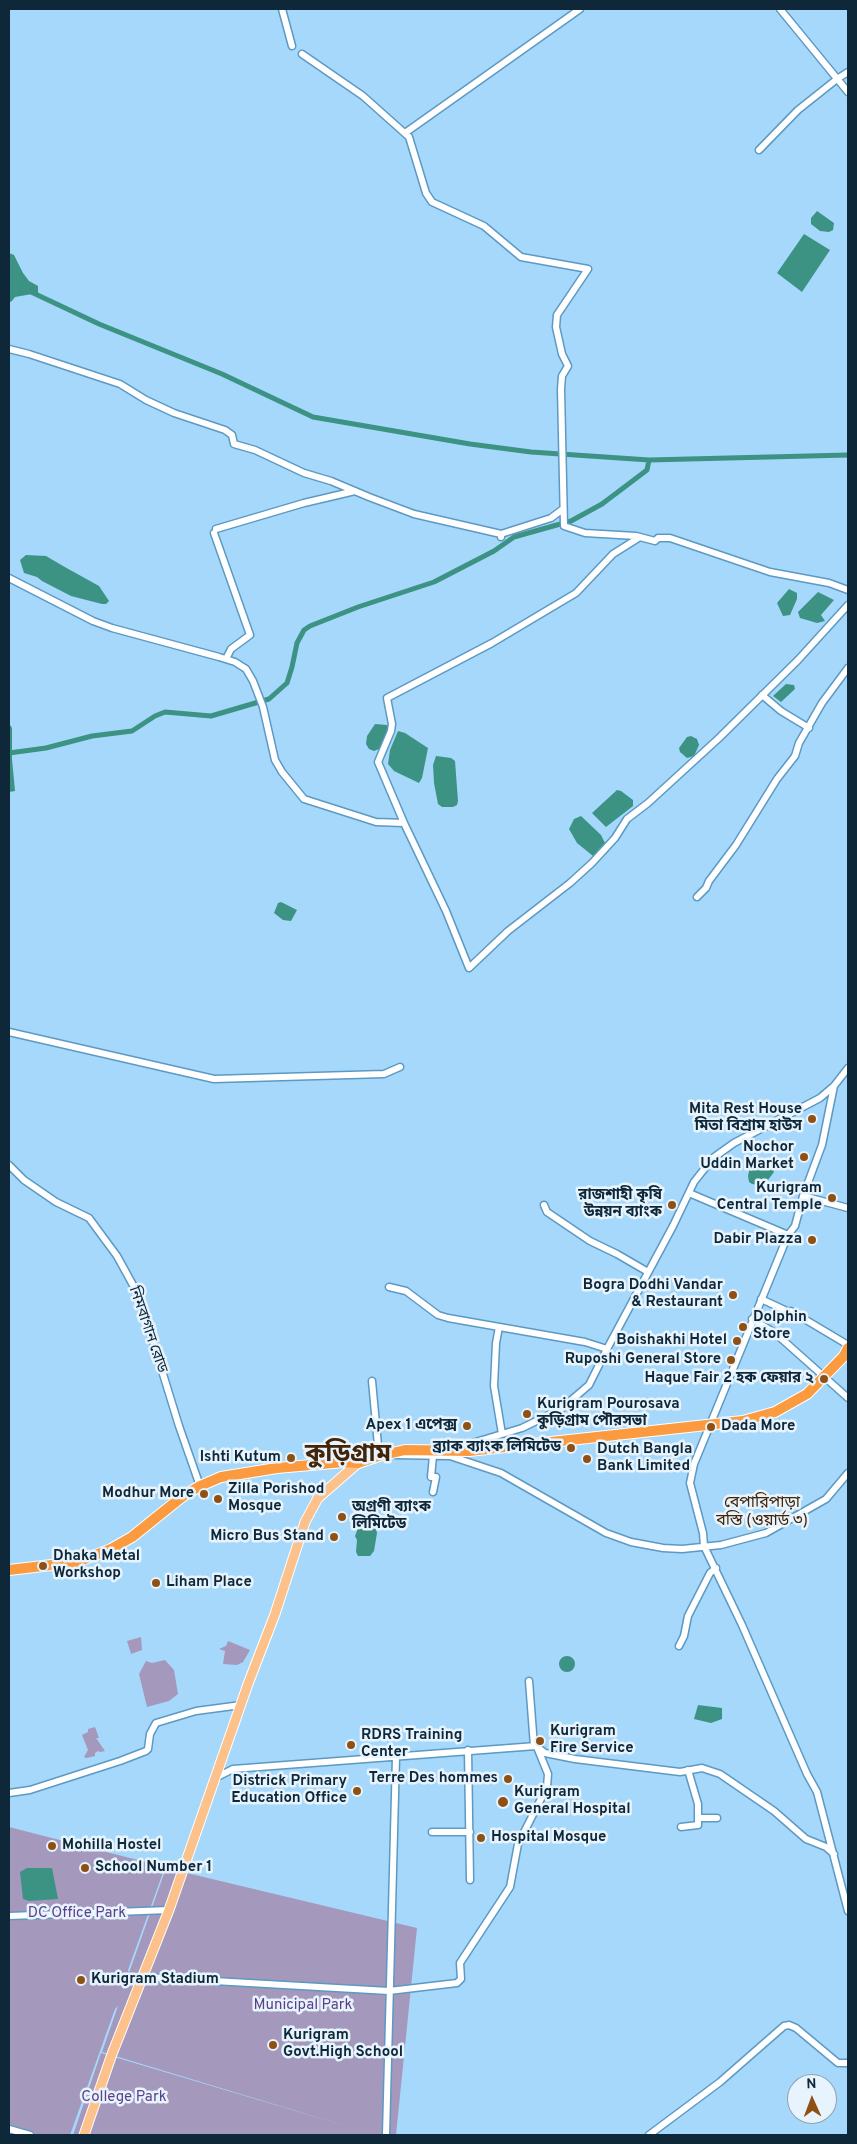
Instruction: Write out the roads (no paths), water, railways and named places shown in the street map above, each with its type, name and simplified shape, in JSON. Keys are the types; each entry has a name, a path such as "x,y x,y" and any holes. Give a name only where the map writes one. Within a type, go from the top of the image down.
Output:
{"highway":[{"path":"9,1570 77,1562 111,1549 132,1537 183,1496 200,1486 221,1478 277,1468 344,1462 358,1463 405,1450 469,1451 743,1421 775,1412 806,1394 844,1356 848,1347"}],"main road":[{"path":"84,2135 112,2054 169,1910 275,1614 305,1522 318,1498 358,1463"}],"street":[{"path":"282,9 292,46"},
{"path":"405,133 580,9"},
{"path":"780,9 848,92"},
{"path":"302,54 362,96 409,136 426,193 432,202 484,226 521,257 588,270 557,315 556,326 562,354 568,366 562,376 561,389 564,526 585,533 640,537 655,541 658,538 667,538 685,542 724,558 748,563 770,572 810,578 848,590"},
{"path":"759,150 798,110 848,72"},
{"path":"9,349 120,384 174,413 225,430 232,435 234,444 255,450 304,472 332,481 414,514 501,536 551,518 563,509"},
{"path":"226,659 231,649 250,635 215,531 304,503 355,491"},
{"path":"640,537 613,554 576,593 492,643 387,698 392,731 378,762 404,823 454,929 460,950 469,968 508,931 570,883 592,863 615,838 627,819 661,791 762,696 848,605"},
{"path":"9,578 93,621 112,628 226,659 246,669 263,707 276,760 282,772 304,799 376,822 404,823"},
{"path":"698,897 736,846 768,792 795,756 799,743 822,703 848,668"},
{"path":"762,696 809,728"},
{"path":"9,1032 214,1079 384,1074 400,1067"},
{"path":"450,1450 522,1428 561,1409 589,1385 694,1182 713,1158 734,1143 773,1121 805,1108 834,1086 848,1068"},
{"path":"834,1086 822,1145 803,1196 795,1226 788,1235 760,1299 694,1464 690,1483 703,1534 704,1546 716,1568 803,1765 817,1792 835,1855 848,1911"},
{"name":"নিমবাগান রোড","path":"9,1165 24,1180 56,1202 89,1218 117,1256 139,1296 173,1408 200,1486"},
{"path":"689,1193 788,1235"},
{"path":"803,1196 848,1208"},
{"path":"544,1205 547,1212 590,1241 648,1272"},
{"path":"389,1286 406,1291 438,1315 586,1342 606,1349"},
{"path":"760,1299 788,1312 791,1311 848,1347"},
{"path":"752,1319 775,1333 848,1398"},
{"path":"499,1327 496,1343 494,1386 502,1434"},
{"path":"372,1381 379,1456 450,1456 501,1474 579,1520 631,1542 663,1548 682,1549 721,1545 766,1534 826,1499 848,1473"},
{"path":"433,1456 431,1477 436,1477 433,1492"},
{"path":"679,1646 684,1636 688,1616 710,1573 716,1568"},
{"path":"144,1977 389,1991 457,1983 461,1979 460,1963 510,1887 518,1844 547,1787 548,1774 535,1746 529,1681"},
{"path":"9,1793 30,1790 146,1751 149,1746 150,1734 156,1723 196,1710 241,1705"},
{"path":"215,1778 233,1769 535,1746 544,1753 575,1759 680,1772 702,1768 720,1774 774,1811 806,1839 826,1847 835,1855"},
{"path":"468,1750 470,1880"},
{"path":"386,2135 396,1757"},
{"path":"221,1761 233,1769"},
{"path":"681,1827 694,1827 698,1825 698,1804 688,1770"},
{"path":"698,1818 717,1818"},
{"path":"432,1832 470,1832"},
{"path":"9,1916 169,1910"},
{"path":"649,2135 726,2078 784,2026 792,2026 838,2063 848,2063"},
{"path":"9,2129 30,2135"}],"waterway":[{"path":"29,291 99,324 222,374 313,417 470,444 531,452 649,460 848,455"},
{"path":"9,753 46,748 92,736 132,731 155,716 165,712 211,716 269,699 287,683 297,643 304,630 310,626 358,607 434,582 494,551 514,537 571,521 602,504 647,470 649,460"}],"place":[{"name":"Mita Rest House মিতা বিশ্রাম হাউস","path":"812,1119"},
{"name":"Nochor Uddin Market","path":"804,1157"},
{"name":"Kurigram Central Temple","path":"832,1198"},
{"name":"রাজশাহী কৃষি উন্নয়ন ব্যাংক","path":"672,1205"},
{"name":"Dabir Plazza","path":"812,1240"},
{"name":"Bogra Dodhi Vandar & Restaurant","path":"733,1295"},
{"name":"Dolphin Store","path":"743,1327"},
{"name":"Boishakhi Hotel","path":"737,1341"},
{"name":"Ruposhi General Store","path":"731,1360"},
{"name":"Haque Fair 2 হক ফেয়ার ২","path":"824,1379"},
{"name":"Kurigram Pourosava কুড়িগ্রাম পৌরসভা","path":"527,1414"},
{"name":"Apex 1 এপেক্স","path":"467,1426"},
{"name":"Dada More","path":"711,1427"},
{"name":"ব্র্যাক ব্যাংক লিমিটেড","path":"571,1448"},
{"name":"Ishti Kutum","path":"291,1458"},
{"name":"Dutch Bangla Bank Limited","path":"587,1459"},
{"name":"Modhur More","path":"204,1494"},
{"name":"Zilla Porishod Mosque","path":"218,1499"},
{"name":"অগ্রণী ব্যাংক লিমিটেড","path":"342,1517"},
{"name":"Micro Bus Stand","path":"334,1537"},
{"name":"Dhaka Metal Workshop","path":"43,1566"},
{"name":"Liham Place","path":"156,1583"},
{"name":"Kurigram Fire Service","path":"540,1741"},
{"name":"RDRS Training Center","path":"351,1745"},
{"name":"Terre Des hommes","path":"508,1779"},
{"name":"Districk Primary Education Office","path":"357,1791"},
{"name":"Kurigram General Hospital","path":"503,1802"},
{"name":"Hospital Mosque","path":"481,1838"},
{"name":"Mohilla Hostel","path":"52,1846"},
{"name":"School Number 1","path":"85,1868"},
{"name":"Kurigram Stadium","path":"81,1980"},
{"name":"Kurigram Govt.High School","path":"273,2045"}],"district":[{"name":"কুড়িগ্রাম","path":"348,1456"},
{"name":"বেপারিপাড়া বস্তি (ওয়ার্ড ৩)","path":"762,1513"}],"park label":[{"name":"DC Office Park","path":"77,1914"},
{"name":"Municipal Park","path":"303,2006"},
{"name":"College Park","path":"124,2098"}]}
